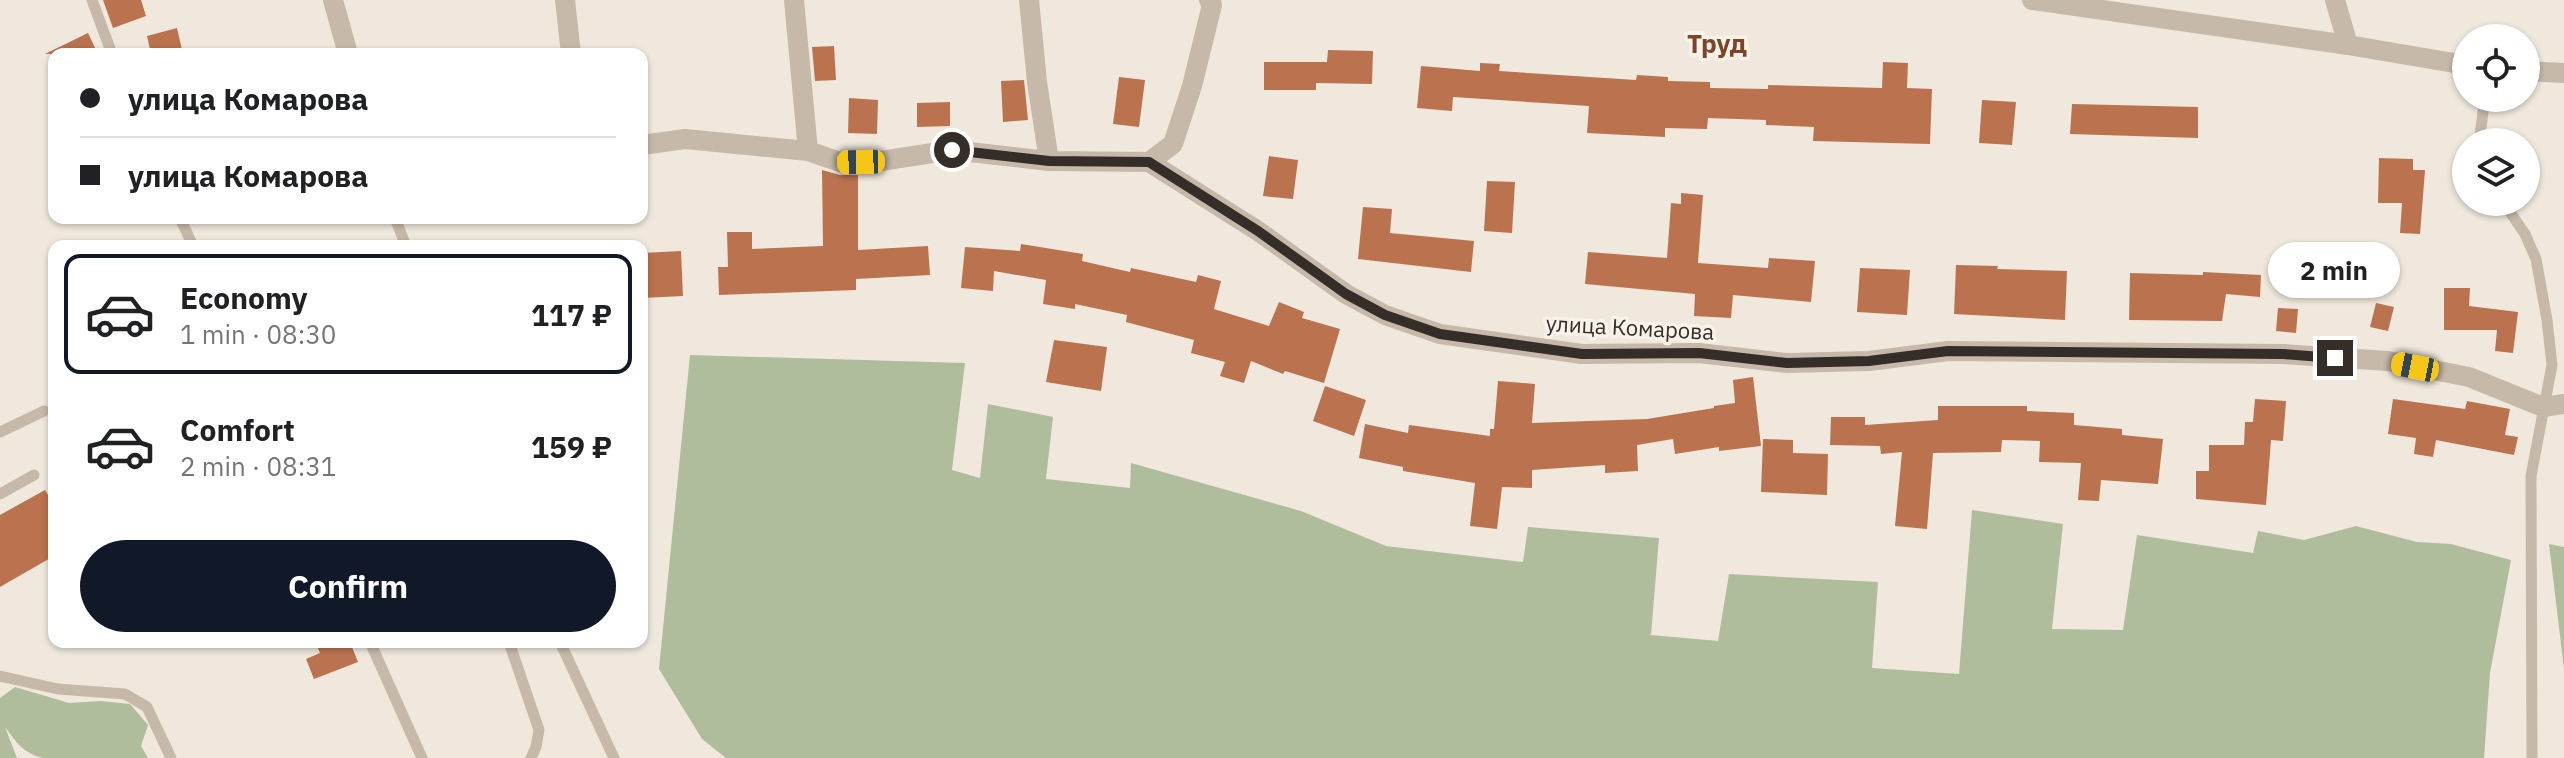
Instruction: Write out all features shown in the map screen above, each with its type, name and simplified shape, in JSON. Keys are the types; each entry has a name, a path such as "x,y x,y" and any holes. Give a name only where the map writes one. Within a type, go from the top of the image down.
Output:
{"street":[{"path":"333,0 346,48"},
{"path":"565,0 570,48"},
{"path":"794,0 808,151"},
{"path":"1029,0 1049,161"},
{"path":"2032,0 2452,63"},
{"path":"2335,0 2348,45"},
{"path":"648,144 685,139 808,151 840,162 881,161 952,150 1049,161 1149,162 1173,144 1214,2"},
{"path":"2540,72 2564,73"},
{"name":"улица Комарова","path":"1149,162 1258,231 1346,294 1385,315 1440,334 1582,354 1699,353 1787,363 1869,361 1948,351 2298,355 2388,361 2469,377 2554,406"}],"lane":[{"path":"92,0 110,48"},
{"path":"2513,216 2536,259 2552,365 2554,406 2531,476 2532,758"},
{"path":"0,432 44,411"},
{"path":"0,494 34,475"},
{"path":"373,648 422,758"},
{"path":"511,648 539,730 531,758"},
{"path":"563,648 614,758"},
{"path":"0,676 58,689 125,694 147,707 171,758"}],"green space":[{"path":"690,355 965,363 952,470 980,478 988,404 1053,417 1046,479 1130,488 1131,463 1301,511 1386,546 1523,562 1528,527 1659,538 1651,635 1718,641 1729,574 1878,582 1872,668 1959,674 1972,510 2063,524 2052,629 2123,630 2137,535 2253,553 2258,531 2304,540 2356,526 2417,542 2451,544 2511,560 2490,673 2484,758 726,758 702,739 659,669"},
{"path":"2549,544 2564,547 2564,669"},
{"path":"15,687 69,703 101,701 130,704 148,725 141,746 148,758 43,758 25,750 5,727 17,758 0,758 0,698"}],"building":[{"path":"103,0 141,0 146,16 113,28"},
{"path":"177,28 182,48 150,48 147,36"},
{"path":"88,33 95,48 57,48"},
{"path":"834,46 836,80 815,81 812,47"},
{"path":"1328,50 1373,51 1372,84 1316,83 1316,90 1264,90 1264,62 1327,62"},
{"path":"1883,62 1908,63 1907,88 1932,89 1930,144 1813,141 1814,127 1766,125 1766,120 1708,118 1707,129 1665,128 1665,137 1587,133 1589,106 1453,97 1452,111 1417,108 1421,66 1480,71 1480,63 1500,64 1499,71 1636,80 1637,75 1668,77 1668,81 1710,82 1710,88 1768,89 1768,85 1882,88"},
{"path":"1119,77 1145,80 1139,127 1113,124"},
{"path":"1024,80 1028,120 1003,122 1001,81"},
{"path":"849,98 878,100 877,134 848,133"},
{"path":"1982,100 2016,102 2012,145 1979,143"},
{"path":"950,102 950,126 917,127 917,103"},
{"path":"2072,104 2198,107 2198,138 2070,134"},
{"path":"1269,156 1298,160 1293,199 1263,196"},
{"path":"2379,158 2413,159 2413,170 2425,170 2420,234 2400,233 2402,203 2378,203"},
{"path":"822,170 840,175 858,175 858,250 928,246 930,275 856,279 856,290 719,295 718,267 728,267 727,232 752,232 752,249 823,246"},
{"path":"1487,181 1515,182 1512,233 1484,231"},
{"path":"1681,193 1703,195 1698,263 1768,268 1769,258 1815,261 1811,302 1733,295 1731,318 1694,316 1695,294 1585,284 1588,252 1667,258 1671,203 1681,204"},
{"path":"1363,207 1392,209 1390,233 1474,241 1471,272 1358,259"},
{"path":"1021,244 1083,254 1082,261 1130,272 1131,268 1196,282 1198,275 1221,281 1214,309 1269,326 1279,302 1304,312 1302,318 1340,329 1324,383 1285,371 1283,374 1251,361 1244,383 1220,376 1225,362 1191,353 1194,340 1126,322 1127,315 1075,304 1075,309 1043,304 1046,280 994,271 993,291 961,288 965,247 1020,251"},
{"path":"681,251 683,296 648,298 648,253"},
{"path":"1956,265 2067,271 2065,320 1954,314"},
{"path":"1860,268 1910,270 1907,315 1857,312"},
{"path":"2203,272 2261,275 2260,297 2226,294 2222,321 2129,320 2130,273 2203,275"},
{"path":"2444,288 2470,288 2469,306 2518,312 2513,353 2495,351 2497,330 2444,330"},
{"path":"2376,303 2394,307 2388,331 2370,327"},
{"path":"2278,308 2298,309 2296,333 2276,331"},
{"path":"1054,340 1107,347 1101,391 1046,382"},
{"path":"1753,377 1761,446 1719,451 1719,447 1675,454 1673,439 1637,445 1638,471 1605,473 1605,465 1532,470 1532,488 1502,487 1497,529 1470,526 1475,483 1403,471 1403,467 1359,458 1365,424 1408,433 1409,425 1490,436 1490,429 1494,429 1498,381 1535,384 1532,423 1647,419 1714,408 1735,403 1733,380"},
{"path":"1325,386 1366,400 1354,436 1313,421"},
{"path":"2255,399 2286,401 2283,441 2271,440 2266,505 2196,499 2196,471 2209,471 2209,445 2244,445 2245,422 2253,422"},
{"path":"2393,399 2465,409 2467,401 2510,409 2505,435 2518,437 2514,455 2436,440 2433,457 2414,454 2416,438 2388,434"},
{"path":"1938,406 2027,406 2027,411 2074,413 2074,425 2122,429 2122,435 2163,439 2158,484 2101,480 2099,501 2078,500 2081,463 2039,462 2040,441 2002,440 2001,452 1933,453 1927,529 1895,526 1902,452 1881,454 1880,446 1830,445 1831,417 1865,417 1865,425 1938,420"},
{"path":"1763,439 1793,440 1793,453 1828,454 1827,495 1761,492"},
{"path":"45,490 48,495 48,559 0,587 0,515"},
{"path":"318,648 352,648 358,662 314,679 306,659 320,653"}],"district":[{"name":"Труд","path":"1717,43"}],"route":[{"path":"952,150 1049,161 1149,162 1258,231 1346,294 1385,315 1440,334 1582,354 1699,353 1787,363 1869,361 1948,351 2283,354 2335,358"}]}
